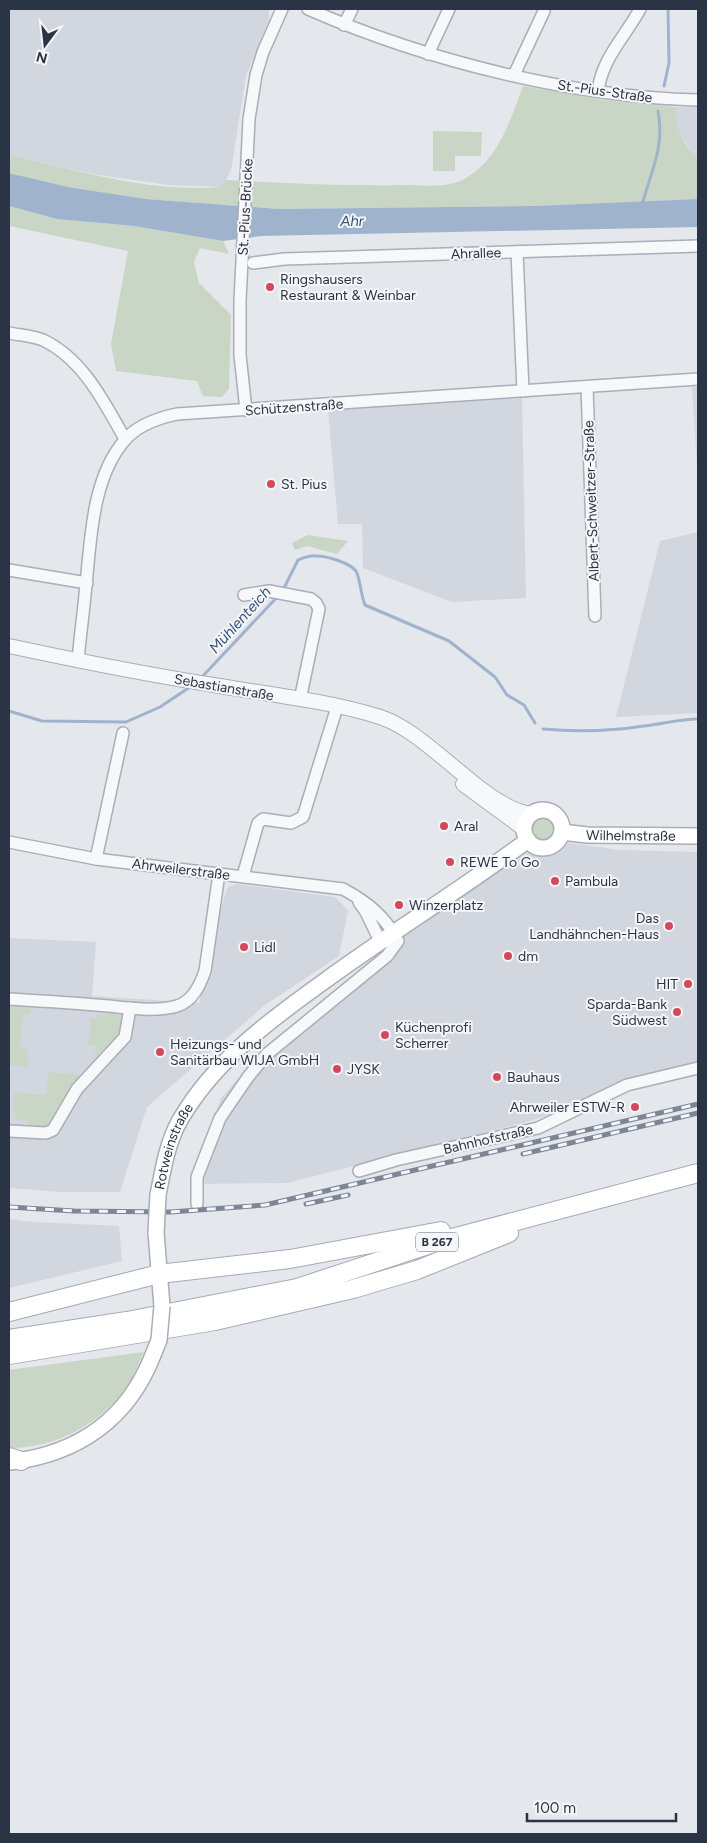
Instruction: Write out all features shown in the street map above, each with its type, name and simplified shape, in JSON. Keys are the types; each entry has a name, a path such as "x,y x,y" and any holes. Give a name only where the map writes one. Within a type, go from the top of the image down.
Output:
{"main road":[{"path":"543,810 550,811 560,819 562,832 556,843 545,848 533,845 526,835 526,821 531,814 543,810"},
{"name":"Wilhelmstraße","path":"562,832 587,835 698,836"},
{"name":"Rotweinstraße","path":"13,1460 68,1448 95,1432 123,1408 133,1396 153,1355 162,1324 156,1233 158,1196 165,1156 179,1121 198,1091 220,1065 272,1019 380,941 432,908 526,835"},
{"name":"B 267","path":"9,1339 127,1321 296,1288 437,1242 698,1174"},
{"name":"B 267","path":"160,1274 290,1259 579,1205"},
{"name":"B 267","path":"9,1354 215,1321 353,1289 417,1270 579,1205"},
{"path":"9,1312 160,1274"},
{"name":"B 267","path":"9,1359 36,1350"}],"street":[{"name":"St.-Pius-Brücke","path":"246,410 240,355 246,177 250,119 256,75 263,52 282,9"},
{"name":"St.-Pius-Straße","path":"308,9 379,39 428,54 514,75 598,91 666,99 698,100"},
{"path":"344,25 352,9"},
{"path":"428,54 449,9"},
{"path":"598,91 601,75 610,55 640,9"},
{"path":"514,75 544,11"},
{"name":"Ahrallee","path":"253,263 284,259 698,246"},
{"path":"518,252 523,391"},
{"path":"9,333 41,340 68,356 106,406 125,439"},
{"name":"Schützenstraße","path":"78,660 94,514 101,489 110,462 125,439 158,418 177,414 698,379"},
{"name":"Albert-Schweitzer-Straße","path":"587,387 595,616"},
{"path":"9,570 86,583"},
{"path":"244,595 273,591 311,599 316,603 319,609 300,700"},
{"name":"Sebastianstraße","path":"9,646 338,707 382,718 404,729 430,749 526,835"},
{"path":"243,876 258,823 263,819 291,823 303,817 338,707"},
{"path":"96,858 122,733"},
{"name":"Sebastianstraße","path":"480,792 531,814"},
{"name":"Ahrweilerstraße","path":"9,842 96,858 343,889 374,908 393,932"},
{"path":"9,999 130,1008 164,1008 179,1005 192,996 200,986 205,971 219,874"},
{"path":"353,895 366,912 380,941"},
{"path":"197,1204 197,1177 220,1118 248,1076 267,1054 388,956 398,941 393,932"},
{"path":"9,1131 46,1133 53,1130 77,1089 125,1037 130,1008"},
{"name":"Bahnhofstraße","path":"359,1171 396,1160 538,1128 627,1085 698,1068"}],"shaded area":[{"path":"9,9 269,9 269,20 246,76 231,170 226,180 220,187 168,185 92,174 9,155"},
{"path":"676,107 698,107 698,158 679,133 675,121"},
{"path":"692,387 698,387 698,483"},
{"path":"522,398 526,598 452,602 363,568 362,524 338,524 328,410"},
{"path":"698,532 698,713 616,717 660,541"},
{"path":"569,843 620,850 698,852 698,1062 608,1087 572,1107 523,1123 287,1183 192,1184 221,1098 272,1041 418,924 527,853"},
{"path":"236,884 335,897 348,910 339,956 265,1005 147,1107 120,1192 60,1192 9,1188 9,938 96,942 92,996 199,1003 224,897 228,887"},
{"path":"9,1219 119,1226 122,1261 9,1288"}],"green space":[{"path":"523,86 604,100 676,107 678,129 692,153 698,158 698,199 534,206 279,209 146,199 68,187 9,173 9,155 113,179 167,187 220,187 226,180 358,185 434,186 451,184 466,178 487,161 502,138"},
{"path":"433,131 482,132 481,156 455,156 455,171 433,171"},
{"path":"9,206 57,219 134,226 223,241 229,254 200,248 194,262 199,283 231,315 229,389 222,397 203,396 197,381 116,371 111,344 128,251 9,226"},
{"path":"308,535 348,541 337,554 307,546 295,550 292,543"},
{"path":"544,814 555,818 559,829 555,840 544,844 533,840 529,829 533,818"},
{"path":"9,1003 31,1005 30,1014 23,1014 20,1049 28,1050 27,1067 9,1065"},
{"path":"106,1010 119,1016 122,1027 115,1041 95,1057 96,1046 88,1045 91,1018 97,1019 98,1015 106,1016"},
{"path":"49,1072 81,1075 52,1123 47,1127 28,1128 28,1121 15,1120 16,1112 12,1112 14,1093 46,1095"},
{"path":"144,1352 125,1390 114,1403 88,1424 58,1439 42,1444 9,1448 9,1370"}],"water":[{"name":"Ahr","path":"9,173 68,187 146,199 279,209 534,206 698,199 698,227 261,236 223,241 134,226 57,219 9,206"}],"waterway":[{"path":"664,86 669,63 668,9"},
{"path":"642,205 658,148 660,136 658,111"},
{"name":"Mühlenteich","path":"283,590 298,560 302,558 321,556 349,565 356,571 365,605 449,641 495,677 507,695 524,705 535,723"},
{"name":"Mühlenteich","path":"201,678 279,595"},
{"name":"Mühlenteich","path":"9,711 42,721 126,722 160,707 193,685"},
{"name":"Mühlenteich","path":"543,729 568,731 607,730 698,719"}],"railway":[{"path":"9,1207 74,1211 171,1212 265,1205 698,1104"},
{"path":"523,1154 698,1113"},
{"path":"306,1204 348,1195"}],"place":[{"name":"Ringshausers Restaurant & Weinbar","path":"270,287"},
{"name":"St. Pius","path":"271,484"},
{"name":"Aral","path":"444,826"},
{"name":"REWE To Go","path":"450,862"},
{"name":"Pambula","path":"555,881"},
{"name":"Winzerplatz","path":"399,905"},
{"name":"Das Landhähnchen-Haus","path":"669,926"},
{"name":"Lidl","path":"244,947"},
{"name":"dm","path":"508,956"},
{"name":"HIT","path":"688,984"},
{"name":"Sparda-Bank Südwest","path":"677,1012"},
{"name":"Küchenprofi Scherrer","path":"385,1035"},
{"name":"Heizungs- und Sanitärbau WIJA GmbH","path":"160,1052"},
{"name":"JYSK","path":"337,1069"},
{"name":"Bauhaus","path":"497,1077"},
{"name":"Ahrweiler ESTW-R","path":"635,1107"}]}
